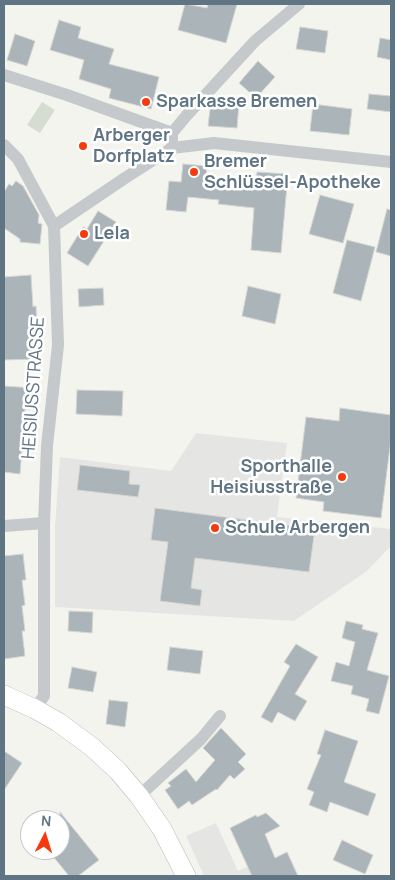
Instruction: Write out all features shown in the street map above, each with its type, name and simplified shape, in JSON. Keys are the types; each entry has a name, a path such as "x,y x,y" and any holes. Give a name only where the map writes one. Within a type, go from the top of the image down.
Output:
{"main road":[{"path":"4,695 58,722 92,747 118,770 162,829 186,876"}],"street":[{"path":"172,148 172,133 255,41 299,4"},
{"path":"4,75 67,95 172,133"},
{"path":"4,145 18,159 54,226 172,148 214,143 391,162"},
{"name":"HEISIUSSTRASSE","path":"35,709 44,696 44,523 47,446 58,345 54,226"},
{"path":"4,526 44,523"},
{"path":"139,796 201,739 220,716"}],"shaded area":[{"path":"42,102 55,110 40,133 27,125"},
{"name":"Schule Arbergen","path":"196,433 287,443 277,517 391,529 391,546 367,571 294,621 55,607 55,526 60,457 171,471"},
{"path":"216,823 238,871 256,863 262,876 204,876 186,836"}],"building":[{"path":"185,4 207,8 208,4 237,4 226,43 178,30"},
{"path":"59,20 81,27 78,38 114,49 109,64 159,77 151,109 109,98 111,89 79,79 84,60 50,50"},
{"path":"300,27 328,31 325,53 296,49"},
{"path":"15,34 35,41 27,66 7,60"},
{"path":"380,38 391,40 391,60 377,57"},
{"path":"258,61 275,77 256,98 239,83"},
{"path":"369,94 391,96 391,112 367,109"},
{"path":"211,101 239,103 237,128 208,126"},
{"path":"313,104 352,109 349,135 310,131"},
{"path":"183,164 207,166 206,179 256,182 257,172 288,174 281,253 251,250 254,208 218,204 219,200 188,197 186,212 166,210 169,181 181,182"},
{"path":"16,181 23,186 39,215 38,223 42,224 40,244 20,242 20,239 4,228 4,192 9,184 12,186"},
{"path":"320,195 354,204 343,243 309,234"},
{"path":"387,209 391,210 391,256 376,252"},
{"path":"98,211 116,222 88,266 67,253 83,227 87,229"},
{"path":"347,240 375,247 361,301 333,293"},
{"path":"31,275 33,307 36,306 37,326 34,326 36,359 4,360 4,277"},
{"path":"248,286 281,294 275,324 242,316"},
{"path":"103,288 104,305 79,307 78,289"},
{"path":"4,386 33,388 32,409 25,409 20,474 4,472"},
{"path":"77,390 123,391 122,416 76,414"},
{"name":"Sporthalle Heisiusstraße","path":"340,408 391,415 391,439 381,518 323,511 324,502 296,498 306,417 339,421"},
{"path":"80,465 130,471 129,484 140,485 138,497 77,490"},
{"path":"155,508 315,529 309,572 195,558 191,588 202,590 200,606 160,601 168,542 151,540"},
{"path":"23,554 26,580 22,580 25,605 22,606 25,631 22,631 25,656 4,659 4,556"},
{"path":"69,611 93,612 92,633 68,631"},
{"path":"346,621 363,625 362,629 378,633 367,670 389,676 379,714 366,711 369,699 351,694 353,686 331,681 336,662 349,666 355,642 342,638"},
{"path":"296,644 318,657 295,694 307,701 295,721 278,712 272,723 261,717 290,666 284,662"},
{"path":"170,647 203,651 200,674 167,670"},
{"path":"72,667 97,672 93,692 68,688"},
{"path":"109,700 128,702 125,727 106,724"},
{"path":"221,728 246,754 238,762 245,769 234,779 230,775 217,790 192,805 189,801 178,809 165,790 171,786 168,783 186,769 196,782 215,760 203,748"},
{"path":"325,730 358,741 344,782 376,794 368,816 330,802 327,812 309,805 314,792 307,789 321,755 317,754"},
{"path":"4,751 22,763 4,790"},
{"path":"266,813 280,826 265,834 275,858 287,852 298,876 252,876 230,828 256,815 257,817"},
{"path":"70,824 99,860 78,876 69,876 56,860 70,860"},
{"path":"342,840 373,855 365,874 333,860"}],"place":[{"name":"Sparkasse Bremen","path":"146,102"},
{"name":"Arberger Dorfplatz","path":"83,146"},
{"name":"Bremer Schlüssel-Apotheke","path":"194,172"},
{"name":"Lela","path":"84,234"},
{"name":"Sporthalle Heisiusstraße","path":"342,477"},
{"name":"Schule Arbergen","path":"215,528"}]}
